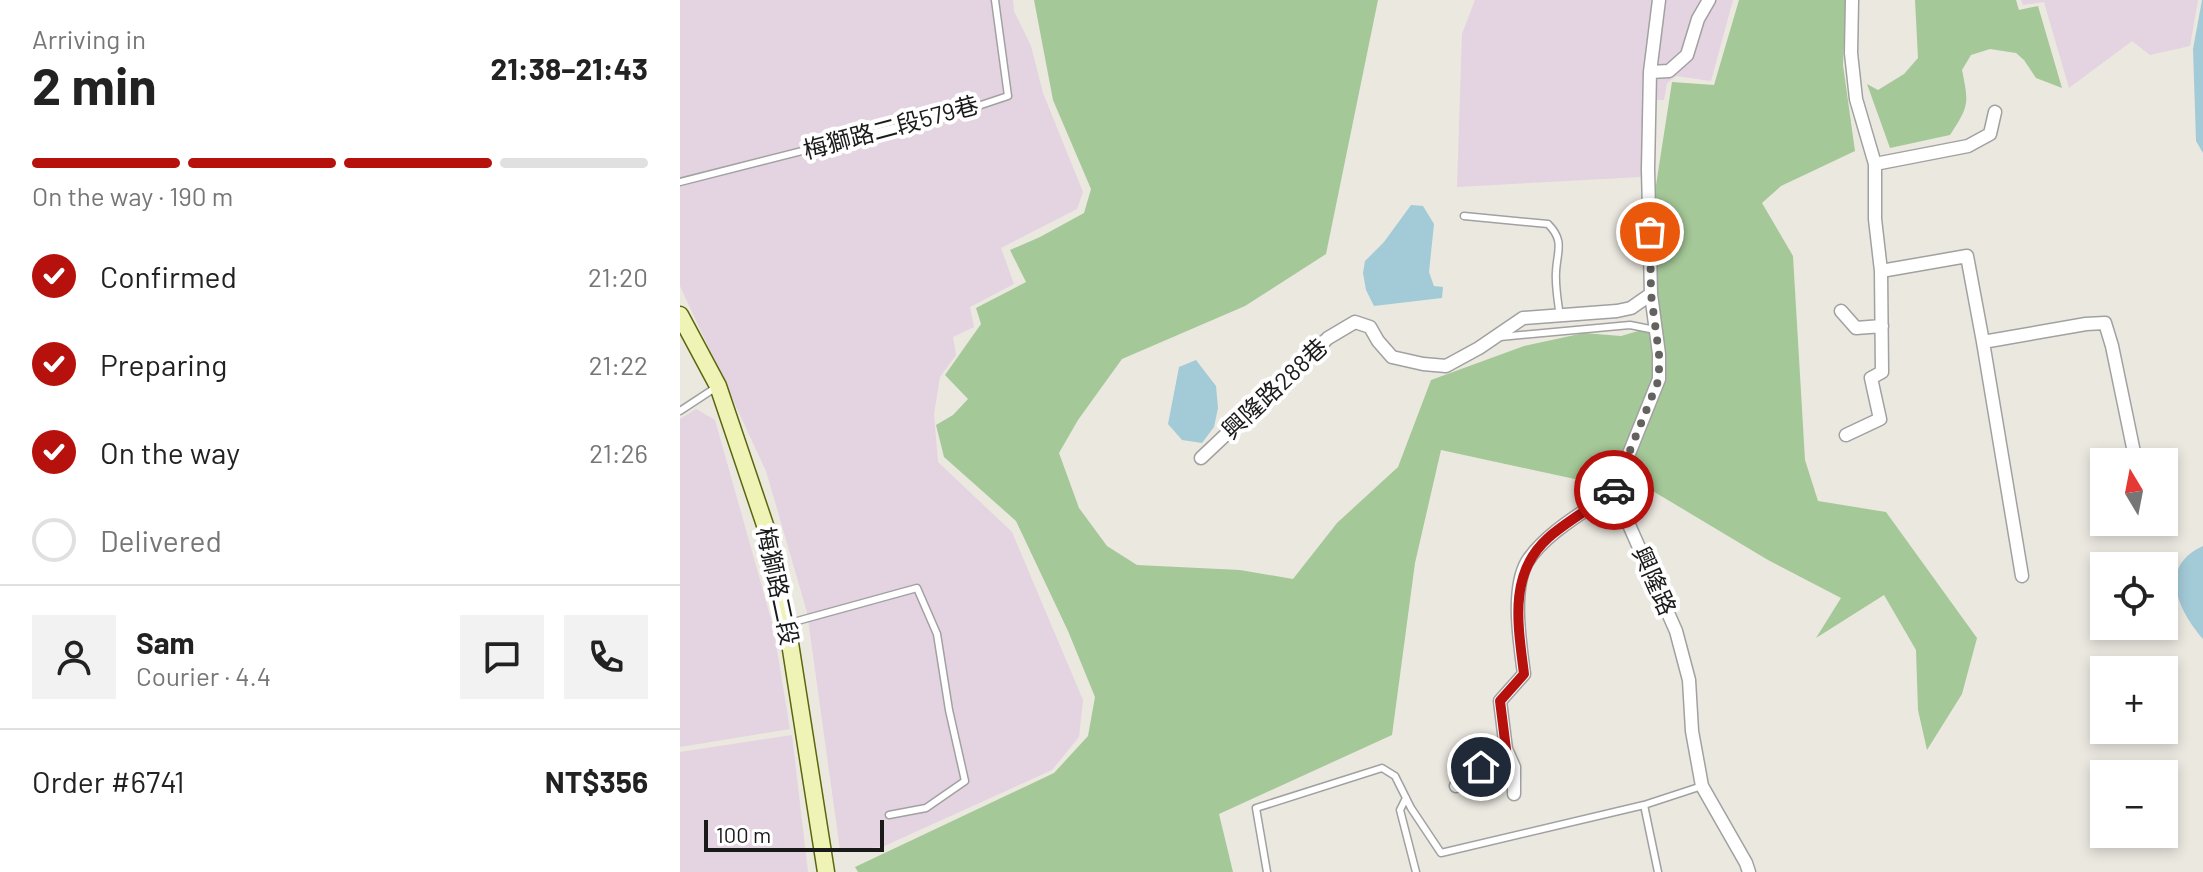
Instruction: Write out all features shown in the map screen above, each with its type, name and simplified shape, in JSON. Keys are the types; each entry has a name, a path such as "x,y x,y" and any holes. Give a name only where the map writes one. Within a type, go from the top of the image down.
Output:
{"street":[{"path":"1514,794 1514,767 1506,749 1500,701 1524,674 1519,592 1527,563 1548,538 1614,491 1659,379 1651,294 1648,169 1650,72 1659,0"},
{"path":"1650,72 1669,71 1687,55 1698,19 1709,0"},
{"path":"1846,435 1880,419 1871,378 1882,372 1875,164 1856,99 1851,53 1852,0"},
{"path":"1875,164 1968,146 1990,134 1995,112"},
{"path":"1881,271 1967,256 2022,576"},
{"name":"興隆路288巷","path":"1201,458 1328,338 1355,322 1370,327 1392,357 1446,366 1523,318 1617,311 1631,308 1651,294"},
{"path":"1841,311 1856,328 1882,326"},
{"name":"梅獅路二段","path":"680,315 718,386 768,534 787,624 826,872"},
{"path":"1983,342 2105,323 2133,448"},
{"name":"興隆路","path":"1614,491 1676,631 1689,680 1692,731 1702,786 1749,872"},
{"path":"1456,786 1506,749"}],"lane":[{"name":"梅獅路二段579巷","path":"680,182 972,108 1008,96 995,0"},
{"path":"1464,216 1548,224 1556,233 1560,251 1556,272 1560,317"},
{"path":"1495,337 1630,325 1655,330"},
{"path":"680,411 718,386"},
{"path":"787,624 917,588 937,634 949,710 965,781 926,808 889,815"},
{"path":"1267,872 1256,808 1382,768 1395,776 1441,853 1644,805 1702,786"},
{"path":"1406,798 1400,810 1416,872"},
{"path":"1644,805 1658,872"}],"shaded area":[{"path":"680,0 1013,0 1014,11 1031,46 1043,93 1083,192 1077,209 1001,248 1014,284 970,307 974,327 953,337 956,355 940,377 934,414 938,462 1012,532 1083,700 1079,737 1052,770 882,847 840,850 807,612 766,471 680,286"},
{"path":"1475,0 1652,0 1643,71 1641,177 1457,187 1462,34"},
{"path":"1666,0 1733,0 1711,81 1676,76 1667,83 1664,100 1655,100 1657,65"},
{"path":"2021,0 2198,0 2190,46 2150,55 2132,41 2069,88 2044,2 2023,5"},
{"path":"696,409 715,420 773,626 790,729 680,747 680,419"},
{"path":"792,735 808,872 680,872 680,752"}],"green space":[{"path":"1034,0 1378,0 1326,254 1245,306 1122,359 1078,420 1059,453 1079,508 1107,546 1137,565 1240,570 1293,579 1337,523 1398,467 1431,380 1524,346 1584,333 1621,336 1659,325 1654,198 1672,82 1714,85 1739,0 1846,0 1843,65 1855,151 1781,186 1762,203 1793,256 1805,460 1818,501 1886,512 1977,638 1962,694 1927,750 1918,710 1916,650 1884,595 1816,638 1841,598 1768,560 1616,469 1584,481 1441,450 1415,563 1392,735 1219,814 1233,872 858,872 855,867 1054,773 1088,736 1095,697 1016,521 944,457 936,425 953,415 968,399 945,375 981,324 976,308 1026,282 1010,250 1084,213 1091,189 1053,100"},
{"path":"1915,0 2016,0 2019,10 2038,6 2062,88 2036,78 2016,53 1990,49 1971,55 1962,70 1966,104 1950,135 1890,148 1867,84 1878,90 1904,74 1918,58"}],"water":[{"path":"2202,0 2203,153 2196,141 2193,49"},
{"path":"1411,205 1423,206 1434,224 1429,272 1434,286 1443,287 1442,298 1374,306 1366,290 1363,273 1365,261 1384,242"},
{"path":"1196,360 1216,386 1218,408 1214,427 1202,443 1182,440 1168,424 1179,367"},
{"path":"2203,546 2203,639 2186,615 2178,596 2178,571 2189,555"}],"way so far":[{"path":"1614,490 1659,379 1651,294 1650,232"}],"route":[{"path":"1481,767 1506,749 1500,701 1524,674 1519,592 1527,563 1548,538 1614,490"}]}
